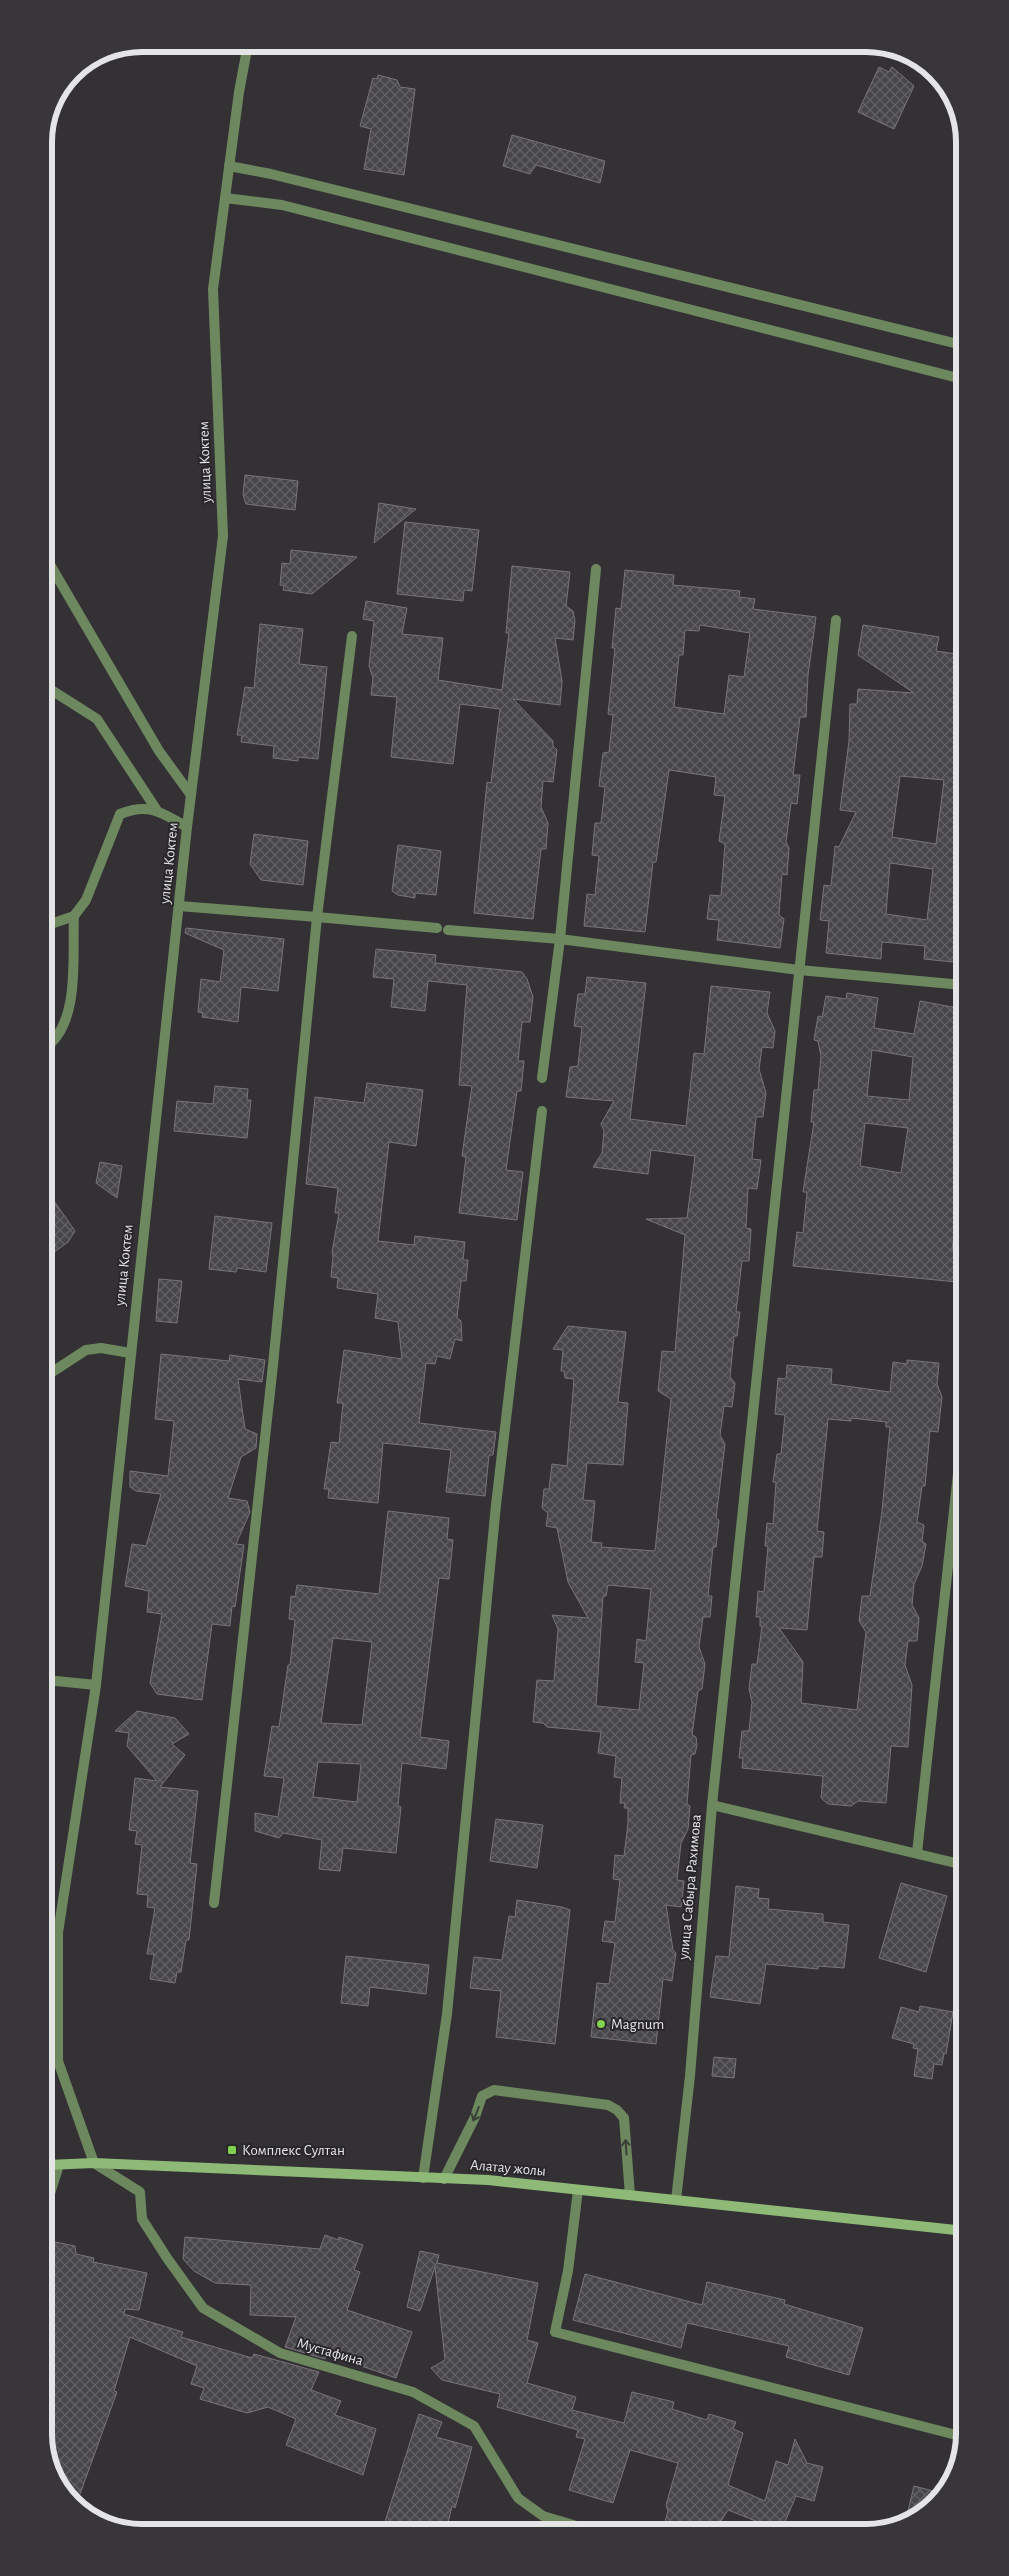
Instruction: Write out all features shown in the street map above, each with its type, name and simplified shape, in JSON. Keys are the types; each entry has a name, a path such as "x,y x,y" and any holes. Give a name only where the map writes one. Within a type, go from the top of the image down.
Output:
{"main road":[{"name":"Алатау жолы","path":"52,2165 94,2163 488,2180 956,2230"}],"street":[{"name":"улица Коктем","path":"94,2163 58,2061 58,1933 96,1685 191,795 223,536 213,290 238,92 246,52"},
{"path":"229,166 271,174 956,345"},
{"path":"225,198 282,204 956,377"},
{"path":"542,1078 560,939 596,569"},
{"path":"53,571 159,751 191,795"},
{"path":"712,1804 836,620"},
{"path":"214,1902 274,1365 317,917 352,636"},
{"path":"53,691 97,719 156,809"},
{"path":"53,923 74,916 86,900 120,814 136,808 156,809 188,827"},
{"path":"179,906 437,928"},
{"path":"53,1043 56,1041 66,1024 71,1002 74,916"},
{"path":"448,930 560,939 800,970 956,985"},
{"path":"423,2178 447,2014 496,1505 542,1111"},
{"path":"52,1372 86,1350 101,1348 130,1353"},
{"path":"917,1853 956,1492"},
{"path":"52,1681 96,1685"},
{"name":"улица Сабыра Рахимова","path":"676,2200 690,2076 712,1804 956,1863"},
{"path":"444,2179 475,2117 482,2096 494,2090 608,2105 617,2110 624,2118 630,2195"},
{"name":"Мустафина","path":"94,2163 140,2192 142,2219 166,2258 204,2308 280,2353 413,2392 474,2426 518,2498 543,2516 568,2524"},
{"path":"52,2186 59,2164"},
{"path":"578,2190 568,2271 555,2332 956,2435"}],"building":[{"path":"879,67 889,72 892,67 914,86 894,129 858,112"},
{"path":"378,75 397,80 400,87 415,89 404,175 364,169 371,129 360,126 373,78 377,79"},
{"path":"512,135 605,161 600,183 536,165 530,174 503,166"},
{"path":"245,475 298,481 295,510 246,504 243,495"},
{"path":"379,503 416,509 374,543"},
{"path":"405,522 479,530 472,591 464,590 463,601 397,594"},
{"path":"291,550 357,557 312,594 283,590 284,586 280,585 282,563 290,564"},
{"path":"512,566 570,572 566,606 573,611 575,620 573,640 555,638 562,681 560,705 513,699 553,741 553,746 557,750 553,782 543,781 541,807 548,823 546,849 541,849 533,919 474,913 487,782 491,783 500,709 460,704 453,764 391,757 397,697 371,695 373,678 369,666 374,621 363,619 366,601 407,608 402,634 443,638 438,680 502,690 509,633 506,633"},
{"path":"625,570 674,575 673,585 740,591 739,597 755,599 753,609 816,617 808,675 806,717 800,717 793,775 800,775 797,804 791,803 786,842 789,848 787,875 782,874 779,915 784,919 780,948 717,940 719,920 707,919 710,895 721,896 725,844 719,841 725,796 714,795 716,777 669,770 656,862 653,862 645,932 584,926 587,894 595,895 599,856 592,855 595,823 601,823 605,787 599,786 603,753 609,752 613,715 608,714 615,648 612,648 616,608 621,609","holes":["700,625 750,633 744,677 729,675 724,714 674,707 679,655 683,655 685,630 699,631"]},
{"path":"260,624 303,629 299,664 327,667 318,759 298,757 298,761 273,758 274,746 241,742 242,735 237,735 245,687 254,688"},
{"path":"863,625 939,637 936,651 956,654 956,962 924,959 925,946 882,942 881,959 826,953 829,921 820,920 824,885 831,886 835,846 839,847 856,812 840,810 849,741 850,704 857,704 858,689 914,693 858,655","holes":["900,776 944,780 936,844 892,837","890,863 933,869 927,920 886,914"]},
{"path":"254,834 308,841 303,885 261,880 250,864"},
{"path":"398,845 441,851 436,895 415,893 415,898 398,895 392,891"},
{"path":"186,928 284,939 278,991 241,987 238,1022 202,1017 203,1013 198,1012 201,979 220,982 224,950 185,933"},
{"path":"376,949 436,955 435,963 522,972 527,979 533,997 530,1022 522,1022 518,1061 524,1061 521,1091 517,1091 506,1170 523,1172 517,1220 459,1213 466,1157 462,1156 472,1086 459,1085 467,985 428,981 425,1011 391,1007 394,979 373,977"},
{"path":"587,977 646,983 630,1119 686,1126 694,1053 704,1054 711,986 770,992 767,1013 775,1031 773,1048 762,1047 759,1069 766,1093 763,1117 756,1117 752,1159 761,1160 757,1189 748,1188 746,1228 751,1229 749,1261 742,1261 736,1312 740,1312 737,1336 734,1336 730,1377 735,1383 732,1407 724,1406 720,1435 725,1444 716,1518 719,1520 716,1547 713,1547 708,1596 712,1596 710,1617 703,1617 699,1647 705,1664 702,1689 698,1691 692,1735 696,1737 697,1745 695,1754 691,1755 687,1804 690,1806 688,1829 681,1843 677,1880 684,1881 681,1907 666,1905 673,1950 676,1953 672,1981 663,1979 656,2044 591,2037 597,1983 609,1984 615,1943 602,1941 605,1921 615,1922 620,1880 613,1879 615,1855 624,1856 628,1823 628,1808 624,1808 625,1803 620,1803 622,1778 614,1777 616,1756 598,1753 601,1732 547,1727 543,1723 533,1722 537,1680 554,1681 558,1629 552,1615 588,1618 568,1582 557,1528 546,1526 548,1513 542,1508 544,1489 549,1489 552,1464 567,1466 574,1379 565,1378 564,1371 561,1371 563,1350 553,1349 568,1326 626,1332 618,1402 628,1403 623,1465 587,1463 583,1500 595,1501 591,1542 602,1543 601,1547 655,1551 671,1399 658,1391 662,1351 675,1352 685,1235 646,1219 687,1218 695,1156 651,1150 648,1174 593,1167 602,1153 604,1131 601,1124 614,1101 566,1097 570,1067 578,1066 582,1027 574,1026 578,994 585,994","holes":["608,1585 651,1589 646,1641 637,1639 635,1662 644,1663 639,1710 596,1706 603,1596 606,1596"]},
{"path":"847,993 878,998 874,1028 914,1034 920,1001 956,1008 956,1217 952,1250 956,1250 956,1282 793,1266 797,1232 803,1233 807,1192 803,1192 814,1122 811,1122 814,1090 818,1090 821,1056 818,1041 814,1040 818,1016 822,1017 826,996 846,999","holes":["872,1050 913,1057 909,1100 867,1096","865,1123 908,1128 901,1173 860,1166"]},
{"path":"367,1083 423,1090 416,1146 389,1142 378,1241 414,1245 415,1236 465,1242 463,1260 468,1260 466,1281 461,1281 457,1318 461,1321 462,1341 455,1339 450,1359 437,1356 435,1364 426,1363 419,1423 496,1432 493,1455 489,1455 485,1496 446,1492 451,1450 383,1443 378,1503 328,1498 329,1489 324,1489 331,1442 339,1443 343,1403 337,1403 344,1350 402,1359 398,1322 375,1318 378,1294 337,1288 338,1278 331,1277 332,1252 339,1213 335,1213 338,1188 306,1184 315,1097 364,1103"},
{"path":"215,1086 248,1089 247,1100 251,1100 247,1138 174,1131 177,1101 213,1104"},
{"path":"100,1162 122,1166 117,1198 96,1183"},
{"path":"53,1199 75,1231 68,1242 53,1253"},
{"path":"215,1216 272,1223 266,1272 237,1268 236,1272 209,1269"},
{"path":"159,1279 182,1281 177,1323 156,1321"},
{"path":"161,1354 229,1361 230,1355 265,1360 262,1382 238,1379 245,1429 257,1434 256,1448 241,1457 228,1498 247,1501 250,1512 236,1544 244,1545 235,1607 232,1606 230,1626 212,1624 202,1700 157,1694 150,1683 162,1614 147,1612 149,1591 125,1586 132,1544 146,1546 161,1494 136,1491 130,1487 130,1471 168,1476 174,1421 155,1419"},
{"path":"907,1360 939,1363 937,1384 942,1397 938,1432 930,1431 925,1486 922,1486 917,1522 924,1525 922,1541 926,1544 922,1566 914,1584 912,1605 919,1618 917,1641 908,1641 905,1665 912,1685 908,1747 891,1746 886,1803 858,1801 851,1806 828,1804 821,1798 823,1776 742,1768 743,1758 739,1758 742,1731 749,1731 752,1702 749,1689 752,1664 757,1664 762,1626 760,1626 760,1617 756,1617 758,1591 764,1592 768,1546 765,1546 767,1523 773,1524 776,1482 773,1482 777,1454 781,1454 785,1415 775,1414 778,1378 786,1379 787,1365 832,1369 831,1384 890,1392 893,1362 907,1364","holes":["851,1418 886,1422 886,1427 890,1427 882,1511 870,1596 862,1596 859,1621 866,1632 857,1710 801,1703 803,1662 779,1628 807,1630 814,1557 822,1557 824,1532 817,1531 828,1419 851,1421"]},
{"path":"388,1511 449,1518 447,1539 453,1540 449,1579 439,1578 420,1737 449,1741 446,1769 402,1763 398,1806 401,1807 396,1853 343,1848 340,1871 319,1869 322,1840 283,1833 279,1838 255,1831 255,1813 278,1817 284,1778 264,1776 272,1726 279,1727 288,1665 290,1665 295,1620 289,1619 291,1596 295,1597 297,1585 379,1594","holes":["333,1638 372,1642 362,1725 321,1723","318,1762 361,1764 357,1802 313,1797"]},
{"path":"137,1711 175,1718 189,1734 172,1744 185,1755 160,1787 198,1791 190,1863 197,1864 189,1940 186,1940 181,1972 177,1972 175,1983 150,1979 154,1954 147,1954 155,1908 147,1907 148,1895 137,1894 142,1845 135,1844 137,1831 129,1830 135,1778 157,1781 127,1746 129,1733 115,1731"},
{"path":"496,1819 543,1825 537,1868 490,1861"},
{"path":"901,1883 947,1896 926,1972 879,1958"},
{"path":"736,1886 759,1889 758,1898 769,1899 768,1909 823,1914 823,1922 849,1925 844,1968 818,1966 818,1969 766,1964 760,2004 710,1997 716,1956 729,1957"},
{"path":"517,1900 570,1910 555,2044 496,2037 501,1991 470,1988 474,1957 502,1960 509,1916 515,1917"},
{"path":"346,1956 429,1965 426,1994 370,1987 368,2006 341,2003"},
{"path":"920,2006 953,2012 946,2054 944,2053 942,2065 934,2064 932,2079 914,2076 918,2049 913,2048 914,2044 892,2038 901,2007 919,2012"},
{"path":"714,2057 736,2059 734,2078 712,2076"},
{"path":"325,2235 338,2240 339,2237 363,2245 354,2270 360,2272 347,2310 412,2332 396,2378 327,2354 325,2359 285,2347 296,2317 250,2315 251,2285 215,2283 194,2271 183,2259 185,2237 320,2249"},
{"path":"52,2241 75,2246 76,2254 94,2258 93,2262 147,2273 139,2310 125,2309 124,2314 183,2332 181,2337 252,2358 254,2354 319,2372 311,2390 341,2401 335,2415 376,2429 363,2475 286,2445 296,2419 268,2407 247,2413 200,2399 204,2388 191,2384 197,2366 130,2337 114,2391 117,2392 79,2497 62,2473 53,2445 52,2295 55,2288 52,2287"},
{"path":"420,2251 439,2255 437,2263 538,2283 527,2340 538,2343 527,2383 576,2397 572,2410 624,2423 632,2392 674,2402 672,2409 707,2420 709,2414 736,2422 733,2429 743,2433 728,2485 765,2501 776,2461 788,2465 795,2439 807,2463 823,2467 814,2501 796,2496 784,2524 763,2524 728,2510 721,2521 708,2522 708,2524 664,2524 668,2511 666,2505 678,2463 630,2450 613,2503 569,2490 585,2439 576,2437 578,2430 497,2407 500,2394 442,2380 431,2368 445,2360 435,2267 420,2311 407,2307"},
{"path":"585,2274 702,2305 707,2282 785,2300 784,2304 863,2328 849,2375 786,2357 789,2346 687,2323 681,2348 573,2320"},
{"path":"419,2414 442,2422 436,2437 472,2447 455,2508 452,2506 448,2523 384,2523"},
{"path":"914,2486 935,2492 921,2505 907,2513"}],"place":[{"name":"Magnum","path":"601,2024"},
{"name":"Комплекс Султан","path":"232,2150"}]}
